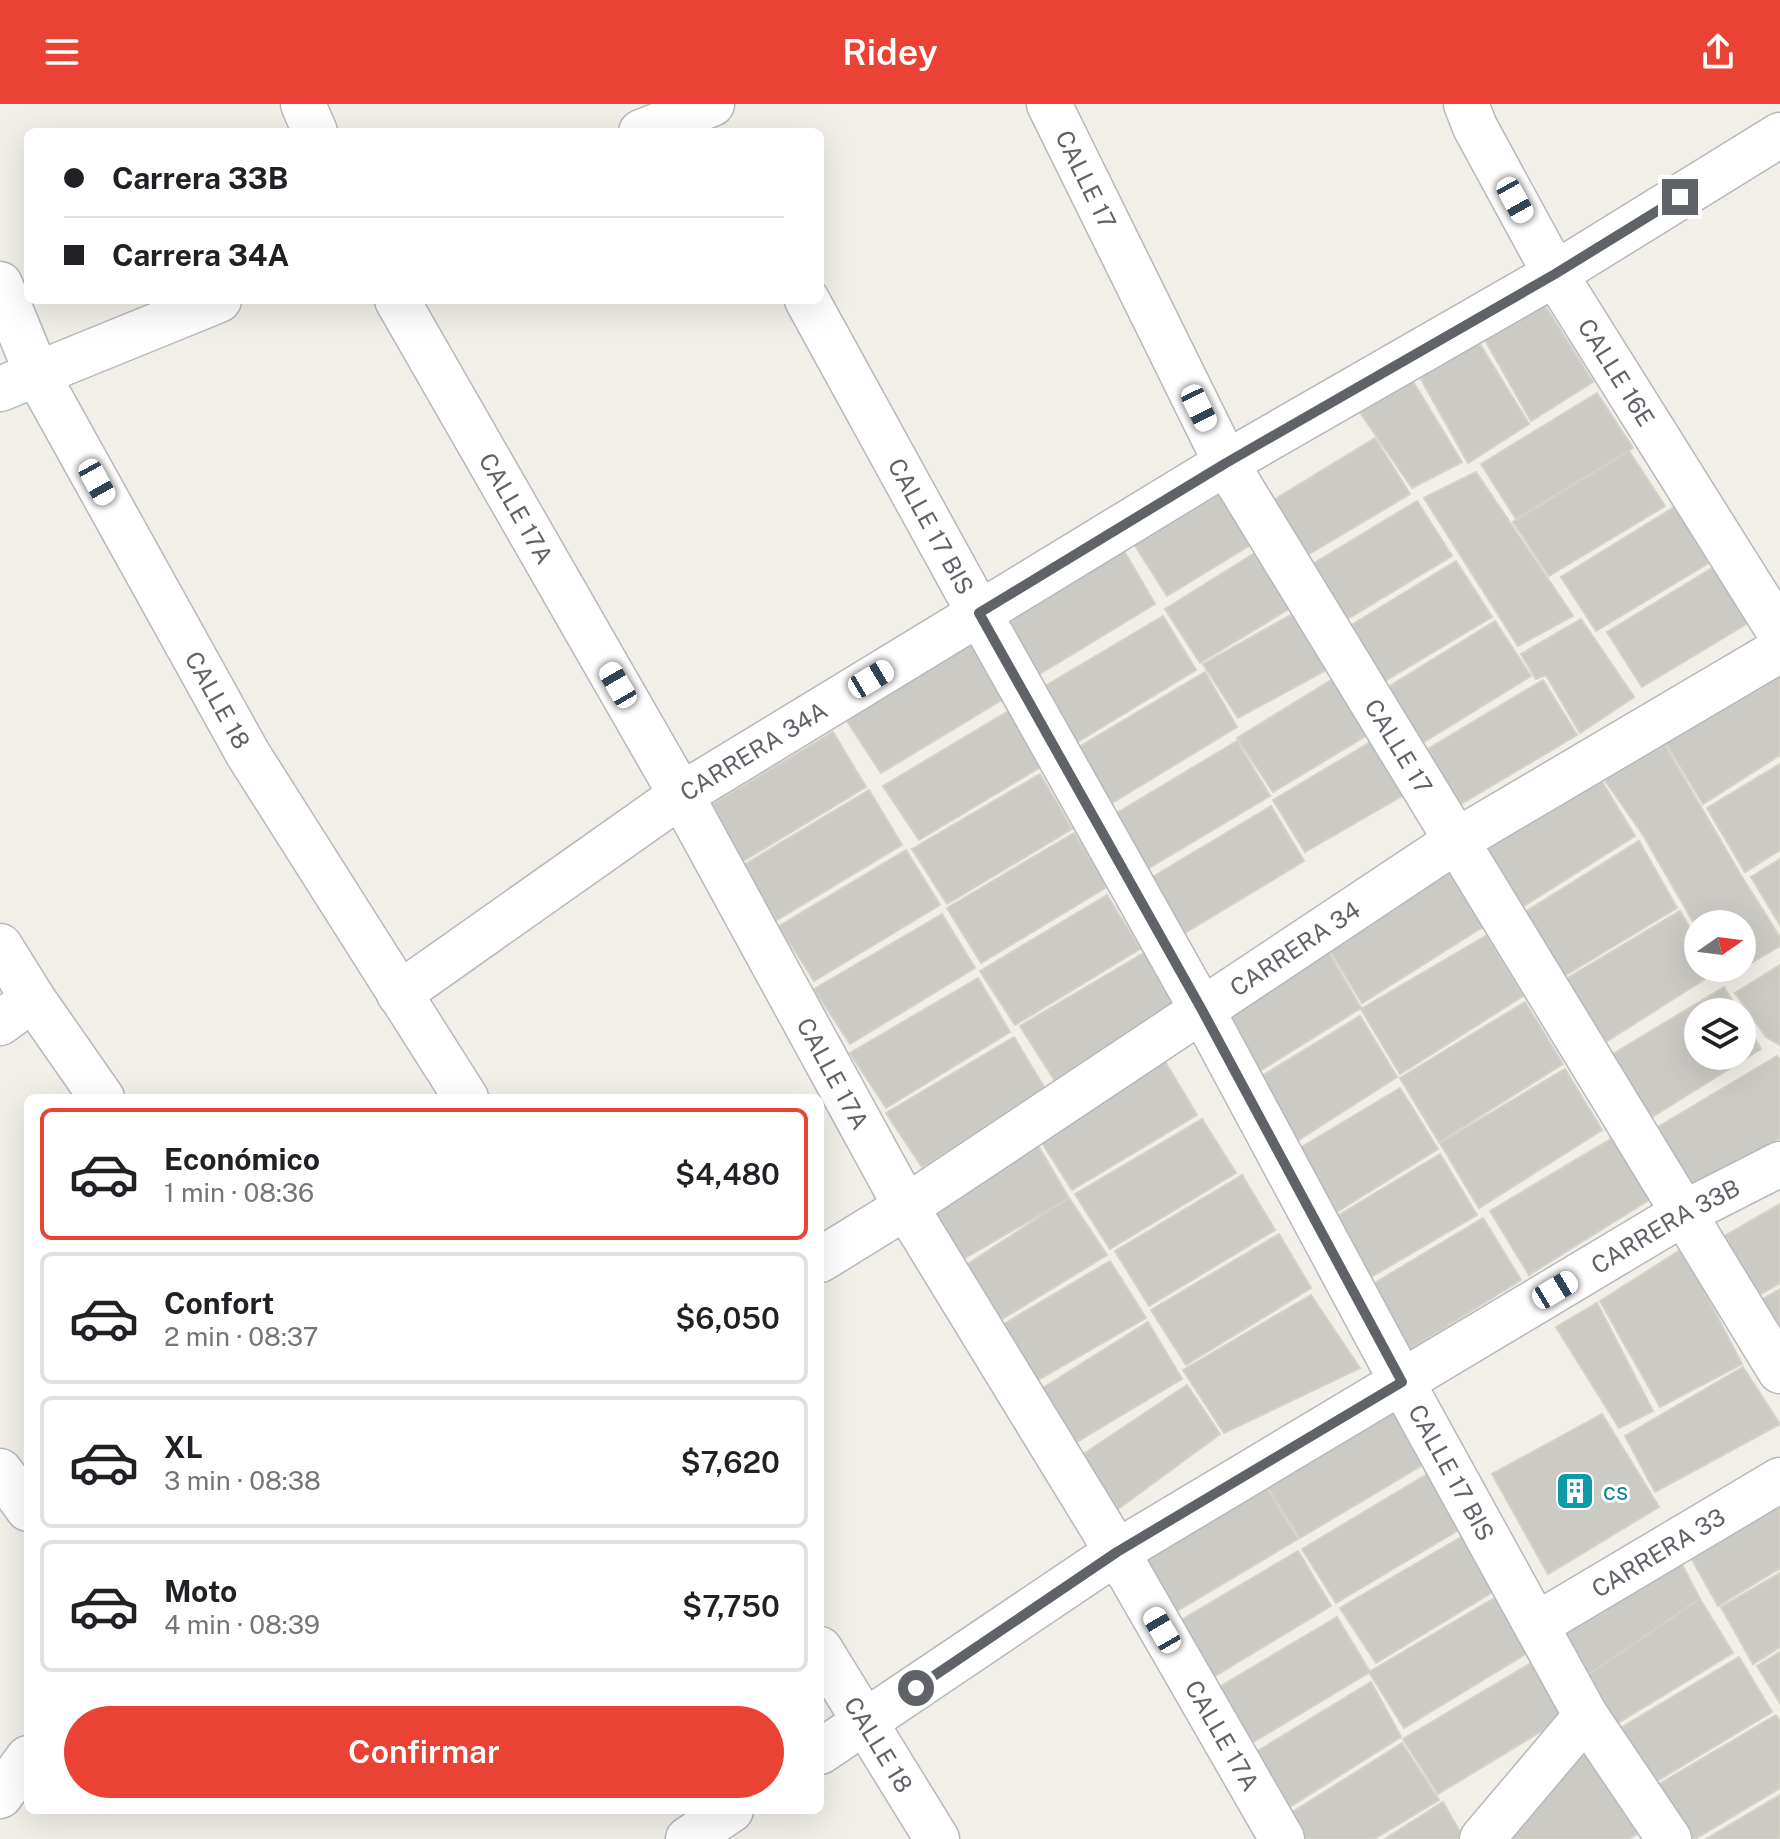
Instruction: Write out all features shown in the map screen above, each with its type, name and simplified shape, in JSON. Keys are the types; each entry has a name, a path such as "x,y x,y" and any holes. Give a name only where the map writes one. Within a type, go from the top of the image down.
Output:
{"street":[{"path":"303,104 313,128"},
{"name":"CALLE 17","path":"1049,104 1226,463 1780,1371"},
{"name":"CALLE 16E","path":"1466,104 1475,127 1555,274 1780,633"},
{"path":"654,128 707,112"},
{"name":"CARRERA 34A","path":"399,994 681,795 1226,463 1555,274 1780,135"},
{"name":"CALLE 18","path":"0,284 18,381 248,754 463,1094"},
{"path":"18,381 209,304"},
{"name":"CALLE 17A","path":"399,304 681,795 906,1207 1117,1552 1282,1839"},
{"name":"CALLE 17 BIS","path":"809,304 1202,1010 1586,1716 1669,1839"},
{"name":"CARRERA 34","path":"824,1258 906,1207 1456,841 1780,650"},
{"path":"0,946 16,1011 98,1094"},
{"name":"CARRERA 33B","path":"824,1749 1117,1552 1682,1214 1780,1164"},
{"path":"0,1471 24,1504"},
{"name":"CARRERA 33","path":"1536,1625 1780,1480"},
{"name":"CALLE 18","path":"824,1655 937,1839"},
{"path":"1482,1839 1586,1716"},
{"path":"0,1796 24,1763"}],"building":[{"path":"1539,296 1593,382 1531,421 1480,331"},
{"path":"1475,336 1529,424 1468,463 1417,372"},
{"path":"1409,375 1462,462 1412,488 1355,405"},
{"path":"1597,393 1633,448 1516,519 1481,464"},
{"path":"1375,438 1410,494 1294,563 1259,509"},
{"path":"1629,451 1665,506 1549,576 1513,522"},
{"path":"1476,472 1573,616 1518,646 1424,498"},
{"path":"1223,476 1262,538 1167,596 1132,541"},
{"path":"1417,501 1452,556 1336,626 1301,571"},
{"path":"1676,506 1712,561 1596,631 1561,577"},
{"path":"1266,546 1302,601 1200,663 1165,609"},
{"path":"1123,549 1155,604 1030,680 995,625"},
{"path":"1456,561 1492,617 1375,687 1340,632"},
{"path":"1722,562 1758,617 1642,687 1607,632"},
{"path":"1307,606 1339,663 1238,718 1203,664"},
{"path":"1163,616 1196,670 1071,746 1035,692"},
{"path":"1581,619 1634,697 1580,733 1546,675 1536,679 1521,654"},
{"path":"1495,621 1531,676 1416,747 1380,692"},
{"path":"972,643 1005,698 881,773 845,718"},
{"path":"1780,670 1780,755 1703,804 1664,740"},
{"path":"1346,671 1379,728 1273,792 1237,738"},
{"path":"1205,672 1237,727 1112,803 1077,748"},
{"path":"1543,680 1577,735 1451,810 1416,756"},
{"path":"1010,710 1044,765 919,840 883,786"},
{"path":"833,732 866,787 740,863 706,808"},
{"path":"1379,737 1416,788 1305,852 1273,800"},
{"path":"1237,741 1270,796 1144,871 1110,817"},
{"path":"1663,742 1780,937 1780,946 1756,960 1756,910 1686,910 1643,835 1604,779"},
{"path":"1780,764 1780,850 1745,872 1707,808"},
{"path":"1040,774 1072,829 947,904 912,849"},
{"path":"1598,775 1635,836 1511,914 1472,851"},
{"path":"869,790 902,845 777,920 742,866"},
{"path":"1271,806 1304,861 1180,936 1144,882"},
{"path":"1074,833 1107,887 981,963 947,908"},
{"path":"1639,841 1677,908 1561,978 1522,914"},
{"path":"906,850 940,905 814,981 779,926"},
{"path":"1780,859 1780,925 1751,877"},
{"path":"1449,864 1486,925 1362,1003 1323,939"},
{"path":"1107,895 1140,949 1015,1025 980,971"},
{"path":"1680,911 1684,918 1684,982 1700,982 1593,1050 1554,986"},
{"path":"942,914 975,968 850,1044 814,989"},
{"path":"1487,935 1523,996 1400,1074 1361,1009"},
{"path":"1325,946 1361,1008 1247,1079 1212,1015"},
{"path":"1147,951 1180,1006 1055,1081 1020,1026"},
{"path":"1780,965 1780,1045 1766,1037 1756,1023 1756,998 1739,998 1735,993"},
{"path":"978,978 1010,1032 886,1108 850,1053"},
{"path":"1724,987 1731,998 1706,998"},
{"path":"1525,1002 1563,1064 1439,1142 1400,1078"},
{"path":"1684,1011 1684,1070 1727,1070 1638,1126 1598,1063"},
{"path":"1360,1016 1397,1077 1283,1150 1247,1085"},
{"path":"1014,1037 1047,1092 922,1167 886,1113"},
{"path":"1777,1056 1780,1060 1780,1138 1690,1195 1651,1131"},
{"path":"1164,1060 1197,1115 1072,1190 1037,1135"},
{"path":"1565,1069 1602,1130 1479,1208 1440,1143"},
{"path":"1400,1088 1438,1149 1322,1221 1285,1157"},
{"path":"1202,1119 1236,1173 1110,1249 1075,1194"},
{"path":"1616,1136 1652,1198 1529,1275 1490,1211"},
{"path":"1033,1137 1069,1198 958,1262 922,1207"},
{"path":"1440,1154 1477,1215 1359,1284 1324,1224"},
{"path":"1242,1175 1275,1230 1149,1306 1115,1251"},
{"path":"1069,1198 1107,1255 999,1321 963,1267"},
{"path":"1780,1204 1780,1283 1749,1301 1714,1242"},
{"path":"1483,1218 1521,1280 1397,1357 1358,1293"},
{"path":"1279,1234 1311,1288 1186,1365 1151,1310"},
{"path":"1682,1249 1742,1364 1660,1407 1600,1301"},
{"path":"1110,1261 1146,1318 1033,1383 997,1328"},
{"path":"1780,1289 1780,1349 1754,1304"},
{"path":"1311,1295 1360,1368 1224,1433 1183,1370"},
{"name":"cs","path":"1597,1303 1653,1411 1619,1428 1556,1327"},
{"path":"1148,1322 1182,1379 1072,1445 1038,1391"},
{"name":"cs","path":"1743,1367 1780,1424 1655,1492 1625,1436"},
{"path":"1187,1385 1220,1434 1118,1509 1082,1455"},
{"path":"1392,1408 1426,1463 1300,1538 1265,1483"},
{"name":"cs","path":"1602,1414 1659,1507 1548,1574 1492,1474"},
{"path":"1429,1473 1462,1528 1336,1603 1302,1549"},
{"path":"1264,1484 1298,1539 1172,1614 1137,1559"},
{"path":"1780,1496 1780,1568 1718,1606 1686,1549"},
{"path":"1468,1533 1501,1587 1376,1663 1340,1608"},
{"path":"1298,1551 1331,1606 1207,1681 1171,1626"},
{"name":"cs","path":"1676,1553 1700,1599 1580,1680 1548,1628"},
{"path":"1780,1573 1780,1647 1753,1664 1721,1607"},
{"path":"1496,1597 1529,1652 1404,1728 1369,1672"},
{"path":"1700,1599 1733,1653 1608,1729 1580,1680"},
{"path":"1337,1617 1370,1672 1245,1747 1209,1693"},
{"path":"1780,1652 1780,1703 1757,1666"},
{"path":"1739,1657 1772,1712 1647,1787 1612,1733"},
{"path":"1531,1663 1563,1718 1438,1794 1403,1739"},
{"path":"1371,1682 1401,1737 1280,1813 1246,1758"},
{"path":"1776,1715 1780,1721 1780,1788 1695,1839 1680,1839 1649,1790"},
{"path":"1587,1738 1649,1826 1629,1839 1492,1839"},
{"path":"1402,1743 1439,1800 1374,1839 1297,1839 1283,1818"},
{"path":"1780,1795 1780,1839 1706,1839"},
{"path":"1443,1802 1464,1839 1385,1839"}],"place":[{"name":"cs","path":"1575,1491"}],"route":[{"path":"916,1688 1117,1552 1402,1382 1202,1010 979,613 1226,463 1555,274 1680,197"}]}
